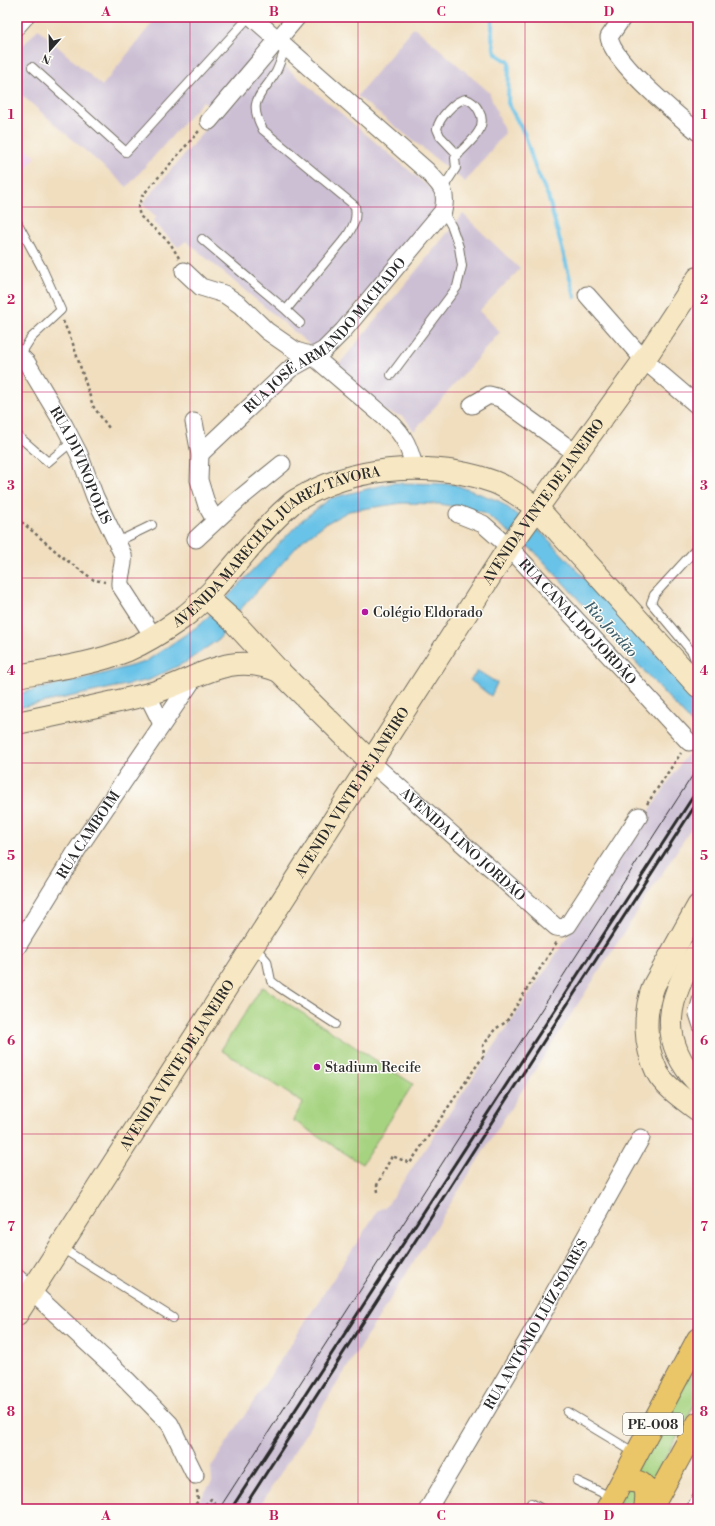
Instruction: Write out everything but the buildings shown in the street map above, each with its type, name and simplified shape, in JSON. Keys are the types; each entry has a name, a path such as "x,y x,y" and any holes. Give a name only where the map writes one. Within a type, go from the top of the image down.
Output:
{"highway":[{"name":"PE-008","path":"615,1496 698,1339"},
{"name":"PE-008","path":"651,1509 698,1423"},
{"path":"615,1496 637,1481 642,1484 646,1490 645,1509"}],"main road":[{"name":"AVENIDA VINTE DE JANEIRO","path":"17,1314 24,1285 60,1247 511,545 644,360 698,278"},
{"name":"AVENIDA MARECHAL JUAREZ TÁVORA","path":"17,676 108,657 130,649 211,601 221,582 271,522 293,502 319,488 339,480 370,472 415,469 446,470 496,482 517,494 536,511"},
{"path":"536,511 696,675"},
{"name":"AVENIDA LINO JORDÃO","path":"211,601 233,621 279,671 372,762"},
{"path":"17,723 148,694 197,674 240,663 257,664 279,671"},
{"path":"698,906 654,985 649,997 646,1028 650,1053 658,1073 682,1098 698,1110"},
{"path":"698,951 675,995 670,1026 675,1051 685,1069 698,1084"}],"street":[{"path":"17,26 25,17"},
{"path":"252,17 427,171 443,188 445,202 443,211"},
{"path":"209,121 282,42 297,17"},
{"path":"623,17 609,37 610,44 629,69 675,113 698,132"},
{"name":"RUA JOSÉ ARMANDO MACHADO","path":"200,454 290,369 324,350 343,331 443,211"},
{"path":"184,271 201,287 224,294 240,305 267,331 296,351 313,356 400,431 408,444 415,469"},
{"path":"587,295 644,360 698,406"},
{"name":"RUA DIVINOPOLIS","path":"22,358 79,454 95,496 123,554 124,562 120,585"},
{"path":"472,405 489,395 500,398 577,454"},
{"path":"194,422 200,454 199,480 215,520"},
{"path":"196,539 215,520 282,464"},
{"name":"RUA CANAL DO JORDÃO","path":"458,514 483,524 511,545 689,742"},
{"path":"120,585 153,636"},
{"name":"RUA CAMBOIM","path":"17,947 77,850 197,674"},
{"path":"148,694 162,724"},
{"name":"AVENIDA LINO JORDÃO","path":"372,762 537,911 556,927 562,928"},
{"path":"562,928 568,925 582,905 639,816"},
{"name":"RUA ANTÔNIO LUÍZ SOARES","path":"428,1509 526,1343 641,1138"},
{"path":"24,1285 122,1375 170,1424 195,1475"}],"lane":[{"path":"32,67 126,152 249,17"},
{"path":"282,42 277,70 257,96 256,105 258,121 263,130 355,206 357,217 354,226 347,236 286,310"},
{"path":"443,188 456,168 455,158 458,155 480,131 483,123 483,117 475,103 466,99 457,102 440,121 437,129 440,136 458,155"},
{"path":"391,375 457,286 462,266 460,247 452,227 443,211"},
{"path":"17,222 42,268 61,310 31,338 22,352 22,358"},
{"path":"202,239 300,323"},
{"path":"17,435 48,462 72,442"},
{"path":"117,542 152,525"},
{"path":"696,675 692,652 651,603 654,595 698,547"},
{"path":"254,946 267,961 271,981 335,1024"},
{"path":"698,995 693,1013 698,1028"},
{"path":"60,1247 173,1318"},
{"path":"567,1412 638,1454"},
{"path":"577,1481 615,1496"},
{"path":"690,1509 698,1494"},
{"path":"531,1503 542,1509"}],"path":[{"path":"184,271 179,258 170,243 140,216 138,208 142,196 209,121"},
{"path":"59,312 73,344 93,406 109,428"},
{"path":"17,518 65,559 94,580 120,585"},
{"path":"639,816 689,742"},
{"path":"378,1192 377,1185 392,1156 410,1163 484,1055 483,1046 495,1029 506,1022 554,949 562,928"},
{"path":"201,1509 210,1499 223,1509"},
{"path":"192,1509 198,1500"}],"shaded area":[{"path":"157,17 235,17 268,43 212,108 203,101 127,187 17,91 17,52 38,29 102,86"},
{"path":"414,27 489,92 505,133 465,182 357,96"},
{"path":"270,54 436,193 433,218 316,350 186,241 178,247 153,221 157,217 142,204"},
{"path":"17,140 36,157 18,178 17,177"},
{"path":"463,214 520,269 479,311 500,332 414,431 404,417 384,411 336,368"},
{"path":"690,749 698,757 698,818 505,1117 258,1509 193,1509 212,1482 211,1467 378,1210 386,1207 551,962"}],"green space":[{"name":"Stadium Recife","path":"262,987 413,1084 362,1164 293,1120 303,1103 221,1050"},
{"path":"698,1356 698,1399 637,1509 615,1509"}],"water":[{"name":"Rio Jordão","path":"392,483 453,484 499,501 545,536 698,699 698,730 535,552 483,512 440,504 402,503 349,511 325,524 302,541 238,612 219,639 186,662 149,680 17,708 17,694 95,676 145,662 201,624 302,520 331,498"},
{"path":"478,671 497,683 491,696 470,680"}],"waterway":[{"path":"492,17 492,37 495,53 509,62 508,103 525,135 535,167 548,196 575,297"}],"tram line":[{"path":"219,1509 698,767"}],"railway":[{"path":"231,1509 698,789"},
{"path":"243,1509 698,801"}],"place":[{"name":"Colégio Eldorado","path":"365,612"},
{"name":"Stadium Recife","path":"317,1067"}]}
